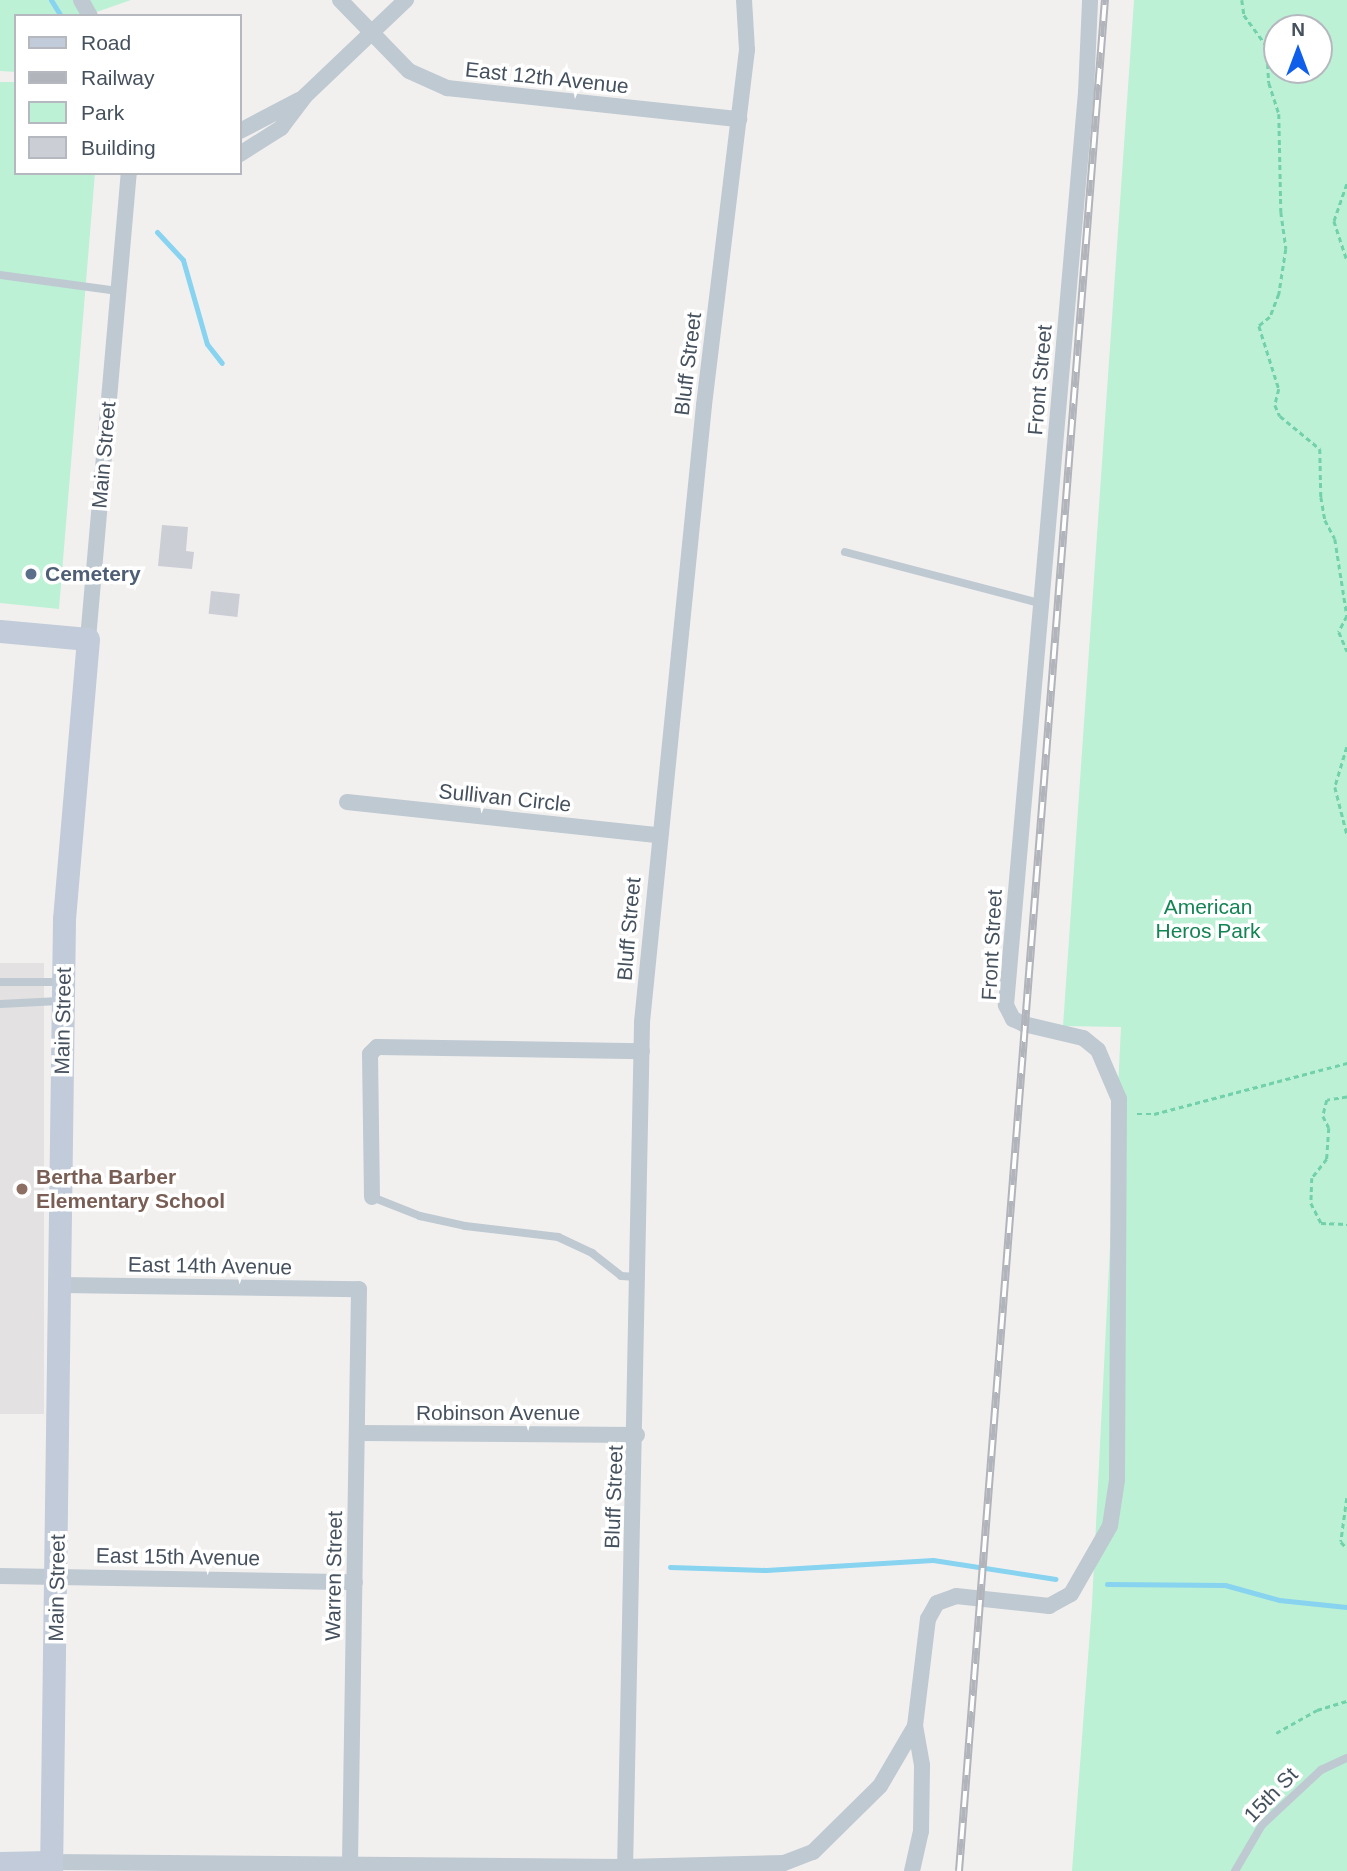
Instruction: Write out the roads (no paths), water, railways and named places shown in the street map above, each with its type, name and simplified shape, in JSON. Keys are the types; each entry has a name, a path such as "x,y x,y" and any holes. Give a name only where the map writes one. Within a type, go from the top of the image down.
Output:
{"street":[{"name":"East 12th Avenue","path":"340,0 369,34 409,71 447,88 739,119"},
{"path":"242,153 281,128 304,97 406,0"},
{"name":"Bluff Street","path":"625,1869 637,1435 642,1051 658,835 747,50 744,0"},
{"name":"Front Street","path":"915,1726 920,1660 937,1603 957,1596 1049,1606 1071,1594 1094,1561 1110,1526 1117,1480 1120,1115 1111,1074 1098,1050 1083,1038 1013,1018 1006,1005 1086,93 1090,0"},
{"path":"242,130 304,97"},
{"name":"Main Street","path":"51,1867 58,1577 63,992 67,873 129,175"},
{"path":"0,631 88,639"},
{"name":"Sullivan Circle","path":"347,802 658,835"},
{"path":"372,1197 370,1054 377,1047 642,1051"},
{"name":"East 14th Avenue","path":"60,1284 359,1289"},
{"name":"Warren Street","path":"359,1289 355,1582 364,1867"},
{"name":"Robinson Avenue","path":"359,1433 637,1435"},
{"name":"East 15th Avenue","path":"0,1576 355,1582"},
{"path":"0,1863 51,1867 625,1869 784,1863 813,1852 880,1786 915,1726"},
{"path":"912,1871 921,1831 922,1765 915,1726"}],"lane":[{"path":"0,275 118,291"},
{"path":"845,552 1040,603"},
{"path":"0,982 63,992"},
{"path":"0,1004 63,992"},
{"path":"372,1197 420,1216 465,1226 558,1237 592,1253 621,1276 640,1277"},
{"name":"15th St","path":"1235,1871 1262,1825 1321,1770 1347,1758"}],"waterway":[{"path":"51,0 60,14"},
{"path":"157,232 183,260 207,344 222,363"},
{"path":"670,1567 766,1570 933,1560 1056,1579"},
{"path":"1107,1584 1225,1585 1279,1600 1347,1607"}],"railway":[{"path":"959,1871 1105,0"}],"place":[{"name":"Cemetery","path":"31,574"},
{"name":"Bertha Barber Elementary School","path":"22,1189"}],"park label":[{"name":"American Heros Park","path":"1208,919"}]}
